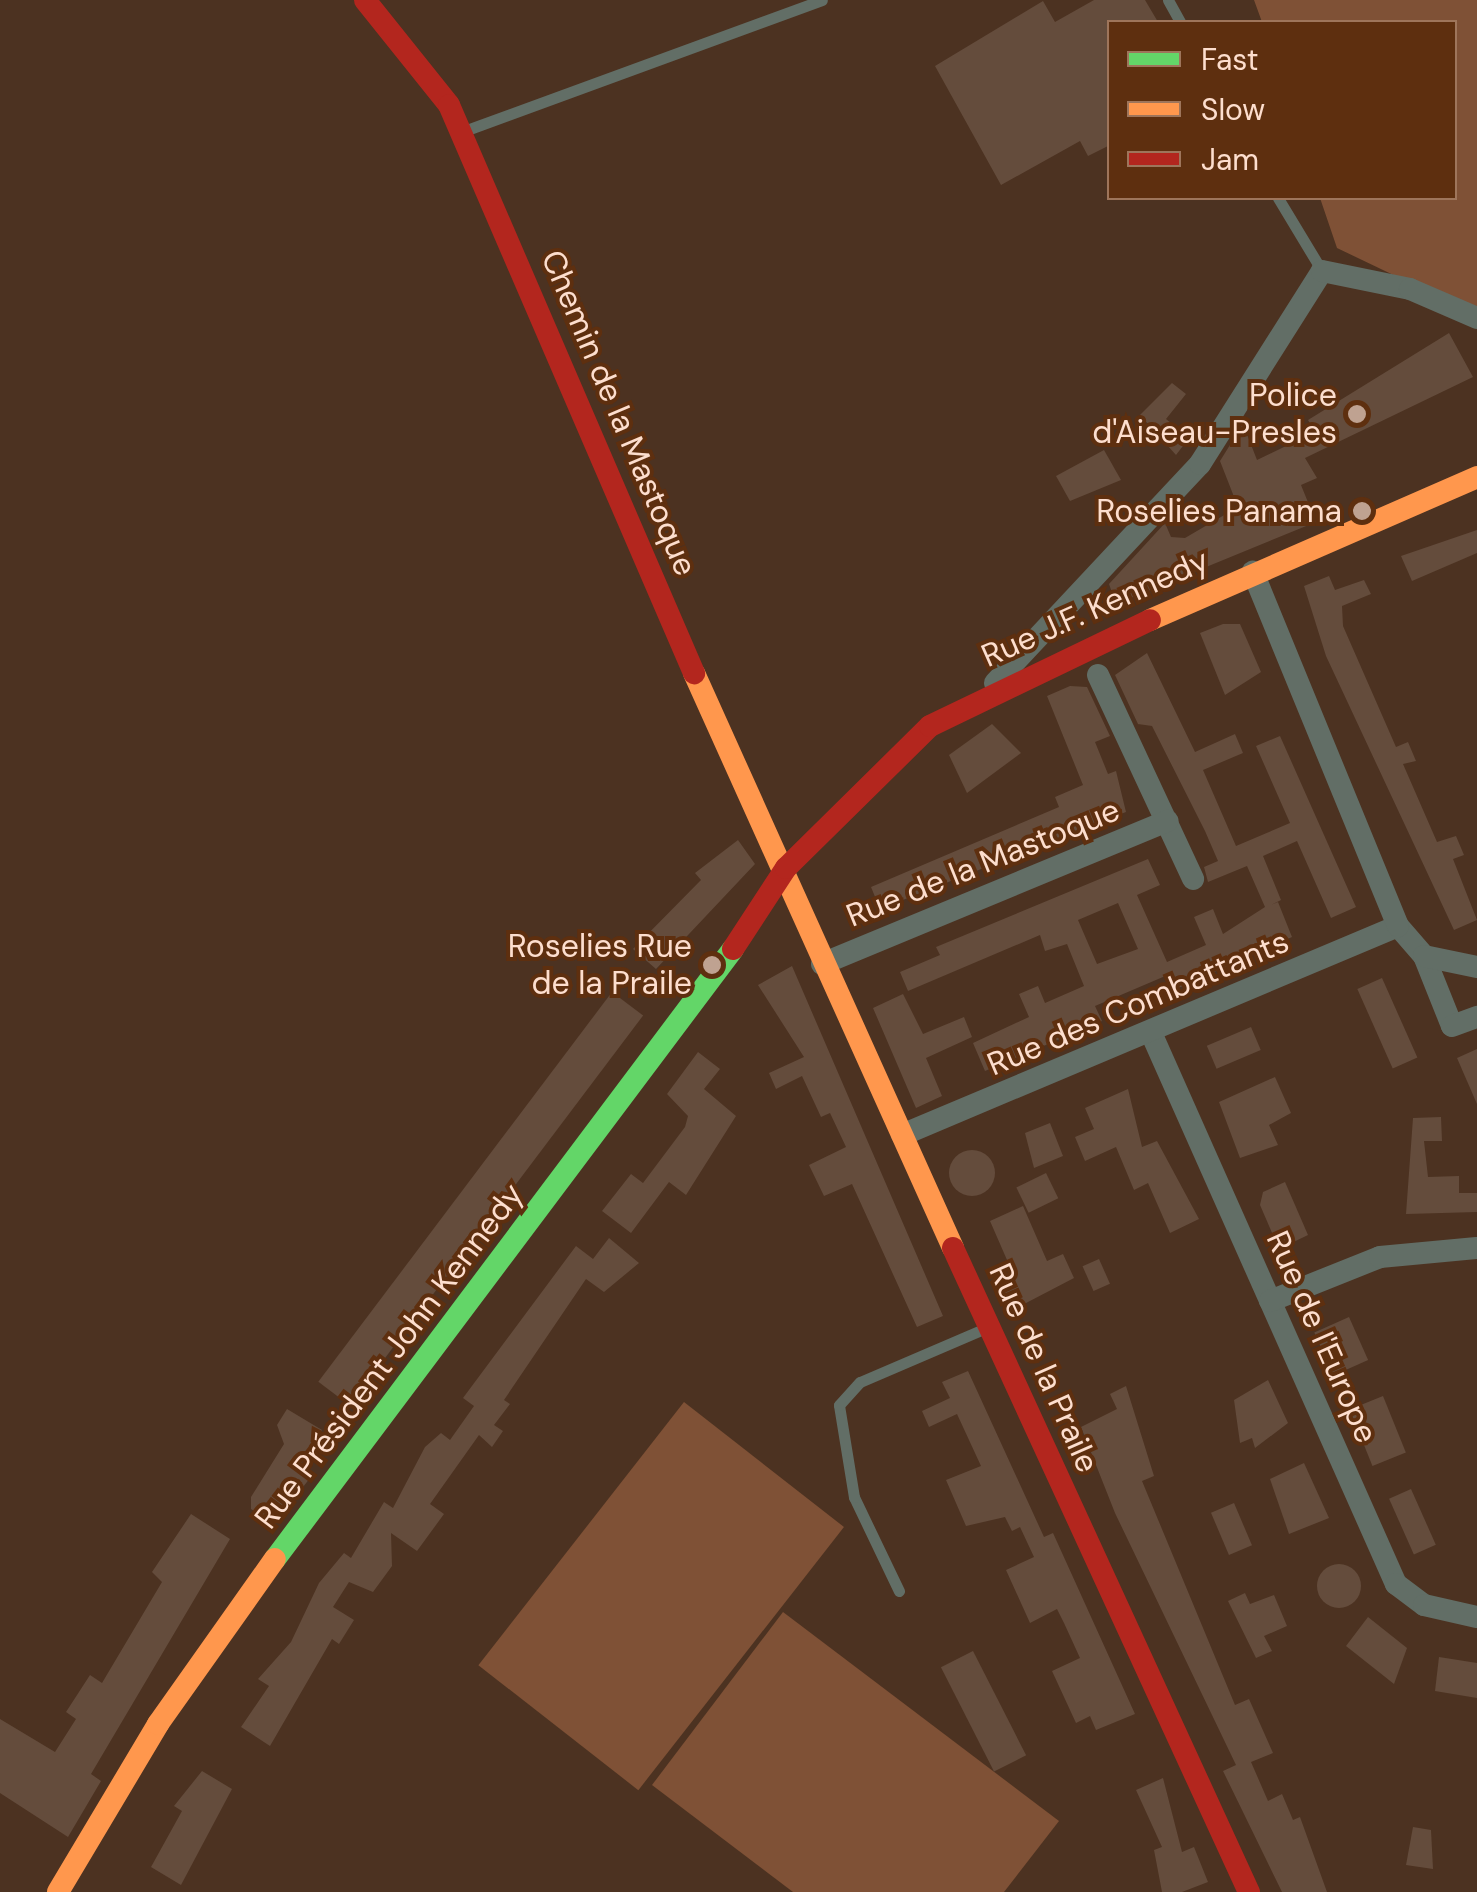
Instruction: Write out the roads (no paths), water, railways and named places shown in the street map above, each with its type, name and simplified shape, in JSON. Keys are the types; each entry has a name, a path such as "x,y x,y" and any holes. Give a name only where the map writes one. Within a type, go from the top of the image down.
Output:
{"street":[{"name":"Chemin de la Mastoque","path":"365,0 461,132 757,820 786,868"},
{"path":"988,691 1200,464 1322,270 1410,289 1477,318"},
{"name":"Rue J.F. Kennedy","path":"786,868 930,726 988,691 1477,477"},
{"path":"1253,572 1398,926 1424,956 1452,1026 1477,1017"},
{"path":"1098,675 1193,880"},
{"name":"Rue de la Mastoque","path":"822,964 1168,821"},
{"name":"Rue de la Praile","path":"786,868 822,964 1249,1892"},
{"name":"Rue Président John Kennedy","path":"58,1892 158,1724 296,1529 699,1002 786,868"},
{"name":"Rue des Combattants","path":"902,1135 1152,1034 1398,926"},
{"path":"1424,956 1477,967"},
{"name":"Rue de l'Europe","path":"1152,1034 1396,1584 1424,1605 1477,1617"},
{"path":"1270,1301 1380,1257 1477,1248"}],"lane":[{"path":"461,132 822,0"},
{"path":"1279,200 1322,270"},
{"path":"899,1591 854,1497 840,1405 860,1382 990,1327"}],"place":[{"name":"Police d'Aiseau-Presles","path":"1357,414"},
{"name":"Roselies Panama","path":"1362,511"},
{"name":"Roselies Rue de la Praile","path":"712,965"}]}
